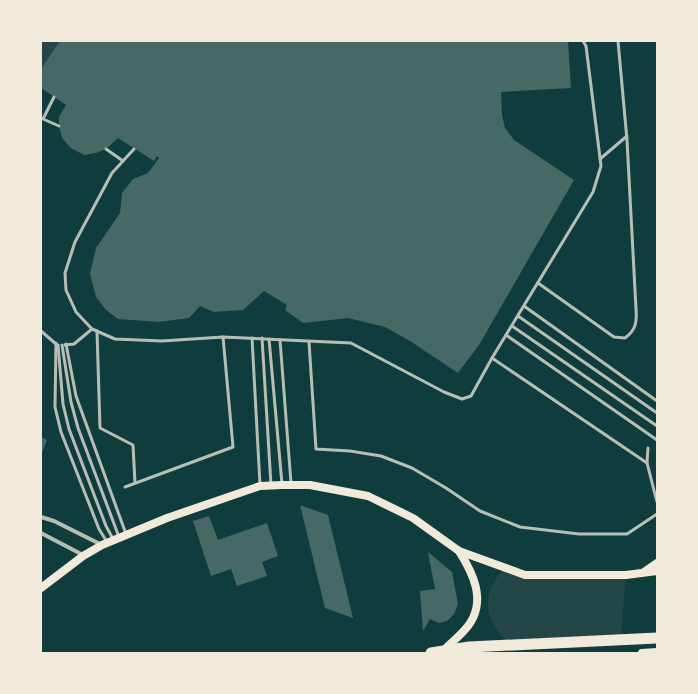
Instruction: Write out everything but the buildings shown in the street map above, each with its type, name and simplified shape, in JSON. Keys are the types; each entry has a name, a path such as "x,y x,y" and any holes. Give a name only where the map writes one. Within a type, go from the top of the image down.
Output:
{"highway":[{"path":"431,653 469,647 657,638"}],"main road":[{"path":"41,588 83,556 114,540 167,518 260,486 271,485 310,485 368,496 413,518 459,551 525,575 626,575 657,570"},
{"path":"444,650 468,625 477,606 477,587 470,569 459,551"},
{"path":"644,572 657,563"},
{"path":"642,653 657,652"}],"street":[{"path":"41,518 114,540"},
{"path":"41,533 83,556"}],"lane":[{"path":"134,149 112,173 75,242 65,273 66,290 76,312 92,329 115,340 162,341 223,337 351,344 444,392 462,399 471,396 492,358 593,192 601,166 587,54 583,41"},
{"path":"538,283 614,337 625,338 633,332 637,321 626,136 618,41"},
{"path":"54,97 42,120 59,126"},
{"path":"600,160 626,136"},
{"path":"106,149 123,161"},
{"path":"524,306 657,401"},
{"path":"518,316 657,413"},
{"path":"512,326 657,426"},
{"path":"41,331 58,344 74,344 92,329"},
{"path":"97,331 100,428 133,445 135,483"},
{"path":"506,335 657,440"},
{"path":"125,487 232,447 223,337"},
{"path":"252,338 260,486"},
{"path":"262,338 271,485"},
{"path":"269,339 282,485"},
{"path":"280,340 291,485"},
{"path":"309,342 316,449 350,451 388,458 412,468 480,511 520,527 579,534 627,534 657,514"},
{"path":"58,344 78,428 114,540"},
{"path":"58,344 63,404 69,429 106,526 114,540"},
{"path":"58,344 55,407 61,432 99,529 114,540"},
{"path":"66,344 76,396 114,540"},
{"path":"492,358 647,463"},
{"path":"648,448 647,463 657,502"}],"shaded area":[{"path":"41,41 64,41 41,75"},
{"path":"504,569 523,572 626,575 621,635 510,643 500,634 492,622 488,606 490,590 498,575"}]}
